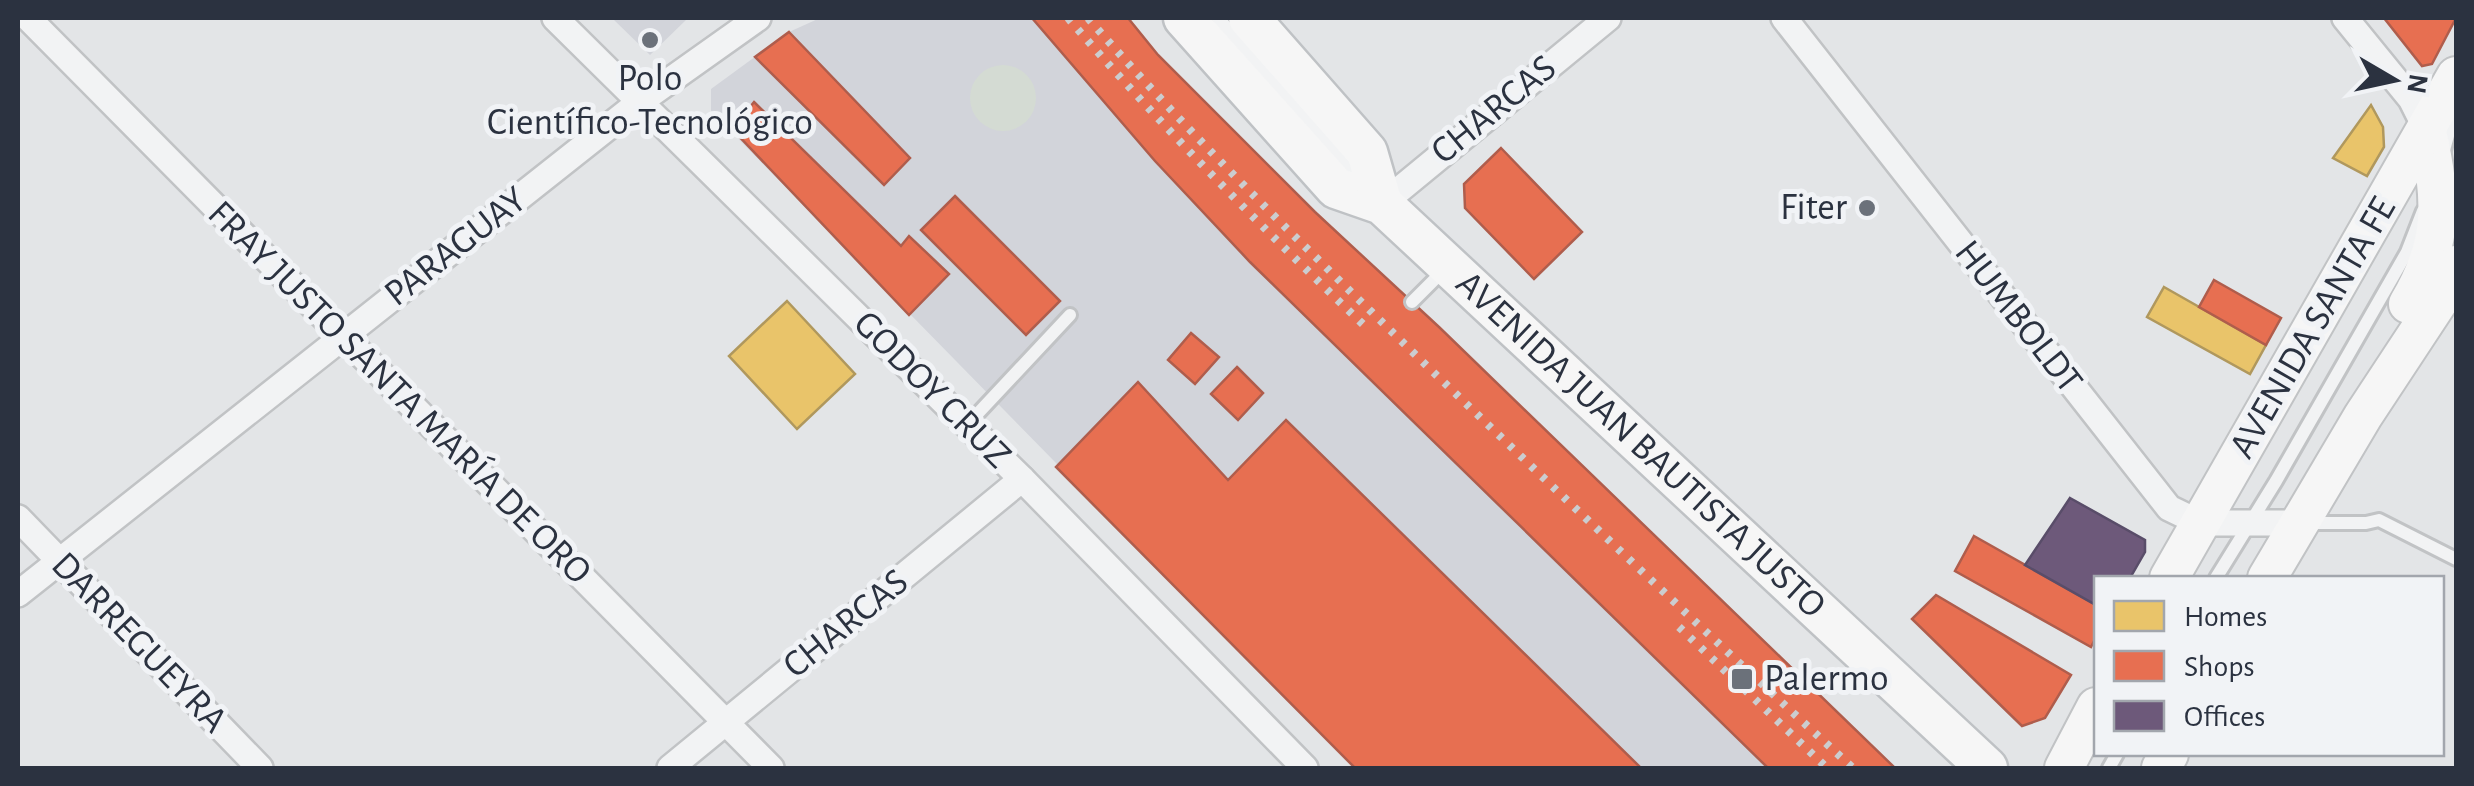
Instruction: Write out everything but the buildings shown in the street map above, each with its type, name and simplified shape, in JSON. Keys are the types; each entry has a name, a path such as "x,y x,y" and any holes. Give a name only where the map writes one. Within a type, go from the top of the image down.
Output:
{"main road":[{"name":"AVENIDA JUAN BAUTISTA JUSTO","path":"1184,18 1336,188 1382,204 1987,768"},
{"path":"1249,18 1367,152 1382,204"},
{"name":"AVENIDA SANTA FE","path":"2170,576 2456,76"},
{"path":"2363,416 2369,372 2426,274 2431,256 2438,218 2437,176 2427,131"},
{"path":"2268,576 2363,416 2452,280"},
{"path":"2064,768 2094,710"}],"street":[{"name":"FRAY JUSTO SANTA MARÍA DE ORO","path":"28,18 771,768"},
{"name":"GODOY CRUZ","path":"555,18 1022,479 1305,768"},
{"name":"PARAGUAY","path":"18,594 641,102 758,18"},
{"name":"CHARCAS","path":"1382,204 1608,18"},
{"name":"HUMBOLDT","path":"1784,18 2168,508 2200,523"},
{"path":"2344,18 2410,99 2427,131"},
{"name":"CHARCAS","path":"670,768 1022,479"},
{"name":"DARREGUEYRA","path":"18,518 260,768"},
{"path":"2200,523 2302,522"}],"lane":[{"path":"1218,18 1382,204"},
{"path":"2217,576 2276,482 2407,252 2437,176 2456,104"},
{"path":"1412,302 1448,266"},
{"path":"967,425 1070,315"},
{"path":"2302,522 2379,520 2456,560"}],"shaded area":[{"name":"Polo Científico-Tecnológico","path":"612,18 688,18 650,55"},
{"path":"820,18 1128,18 1158,55 1315,212 1895,768 1355,768 711,111 711,89 789,32"},
{"path":"1003,65 1026,75 1036,98 1026,121 1003,131 980,121 970,98 980,75"}],"railway":[{"path":"1068,18 1214,177 1368,329"},
{"path":"1088,18 1211,152 1340,281 1853,768"},
{"path":"1679,627 1827,768"}],"place":[{"name":"Polo Científico-Tecnológico","path":"650,40"},
{"name":"Fiter","path":"1867,208"},
{"name":"Palermo","path":"1742,679"}]}
